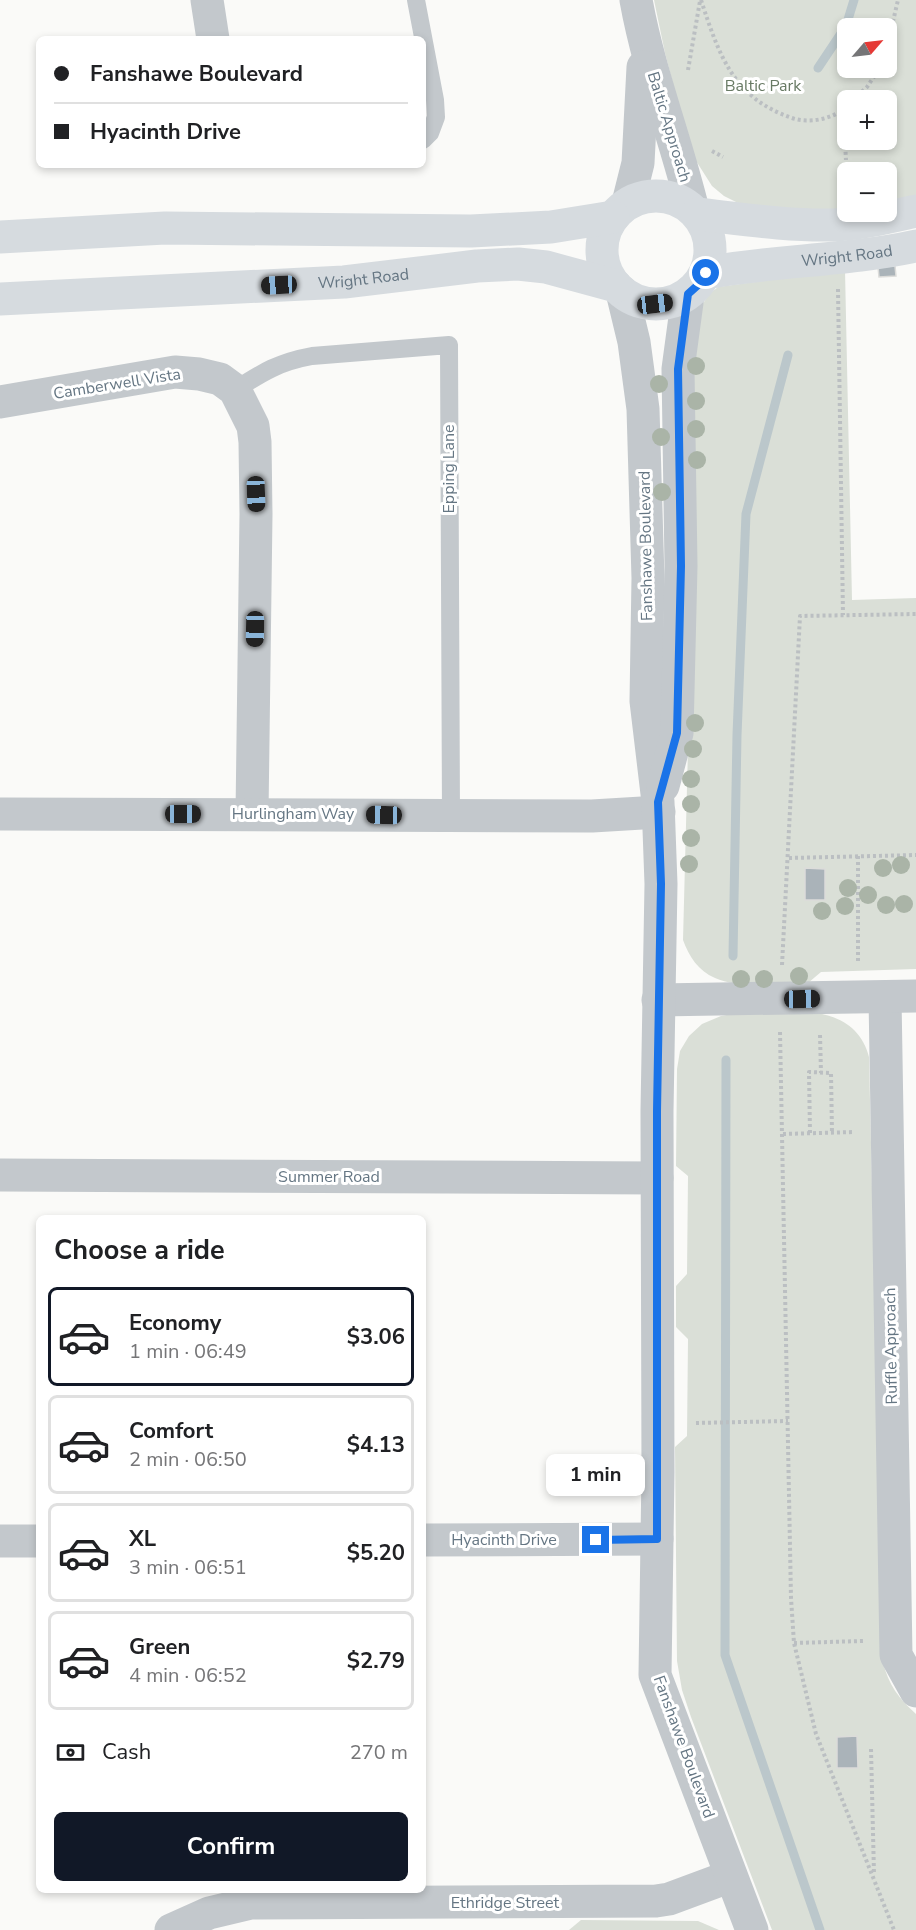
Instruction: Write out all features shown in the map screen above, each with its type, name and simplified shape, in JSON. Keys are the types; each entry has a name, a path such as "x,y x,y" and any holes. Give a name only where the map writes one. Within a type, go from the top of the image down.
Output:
{"main road":[{"path":"0,237 165,228 471,231 551,227 620,210 650,196 662,196 679,201 695,212 709,236 710,261 697,284 672,302 655,304 638,301 619,289 609,276 602,252 603,240 620,210"},
{"name":"Wright Road","path":"695,212 782,224 834,225 916,212"},
{"name":"Wright Road","path":"697,284 740,266 878,254 916,246"},
{"name":"Wright Road","path":"0,299 344,282 477,266 518,264 546,267 619,289"}],"street":[{"path":"207,0 213,36"},
{"name":"Baltic Approach","path":"636,0 644,44 695,212"},
{"name":"Baltic Approach","path":"620,210 638,163 644,44"},
{"name":"Fanshawe Boulevard","path":"659,807 677,733 681,566 678,369 697,284"},
{"name":"Fanshawe Boulevard","path":"619,289 634,342 643,410 648,578 646,701 659,807 661,884 658,1000 655,1675 752,1930"},
{"name":"Camberwell Vista","path":"0,402 175,372 220,379 235,390"},
{"path":"235,390 249,414 255,442 252,814"},
{"name":"Hurlingham Way","path":"0,814 592,816 659,807"},
{"path":"658,1000 900,997"},
{"name":"Ruffle Approach","path":"900,997 903,1360 896,1655 916,1691"},
{"name":"Summer Road","path":"0,1175 657,1178"},
{"name":"Hyacinth Drive","path":"426,1540 657,1539"},
{"path":"0,1541 36,1541"},
{"name":"Ethridge Street","path":"171,1930 209,1913 250,1903 336,1917 656,1901 669,1899 731,1876"}],"lane":[{"path":"416,0 423,36"},
{"path":"426,53 436,117 426,137"},
{"name":"Epping Lane","path":"235,390 273,366 292,359 449,345 451,816"}],"path":[{"path":"684,80 692,57 701,0 725,63 744,90 772,111 802,121 829,117 837,113"},
{"path":"894,18 898,0"},
{"path":"711,150 723,157"},
{"path":"845,150 846,160"},
{"path":"838,285 843,615"},
{"path":"782,966 800,616 916,614"},
{"path":"789,858 916,855"},
{"path":"858,856 858,965"},
{"path":"780,1032 791,1598 794,1643 816,1734 894,1930"},
{"path":"820,1035 821,1072"},
{"path":"810,1133 809,1072 831,1072 832,1133"},
{"path":"783,1134 855,1132"},
{"path":"696,1423 788,1421"},
{"path":"794,1643 869,1641"},
{"path":"871,1749 874,1878"}],"green space":[{"name":"Baltic Park","path":"654,0 916,0 916,198 897,203 897,162 837,162 837,211 746,207 724,196 712,186 691,153"},
{"path":"845,270 852,600 916,598 916,969 821,972 808,983 760,985 736,983 715,978 699,967 683,940 689,710 690,353 701,308 710,294 718,287"},
{"path":"738,1013 831,1016 846,1023 858,1034 869,1057 883,1662 895,1691 916,1714 916,1930 772,1930 682,1690 677,1661 675,1447 687,1436 688,1339 676,1327 676,1286 687,1274 688,1176 676,1166 677,1069 680,1051 689,1036 702,1024 721,1016"},
{"path":"581,1920 698,1921 719,1930 569,1930"}],"building":[{"path":"895,266 896,276 879,277 878,267"},
{"path":"805,868 825,869 825,900 805,900"},
{"path":"857,1736 858,1768 837,1768 837,1737"}],"waterway":[{"path":"818,68 846,26 854,0"},
{"path":"733,956 737,735 746,514 788,355"},
{"path":"726,1060 725,1655 820,1930"}],"route":[{"path":"596,1540 657,1539 657,1111 661,884 658,802 677,733 681,566 678,369 688,294 706,273"}]}
